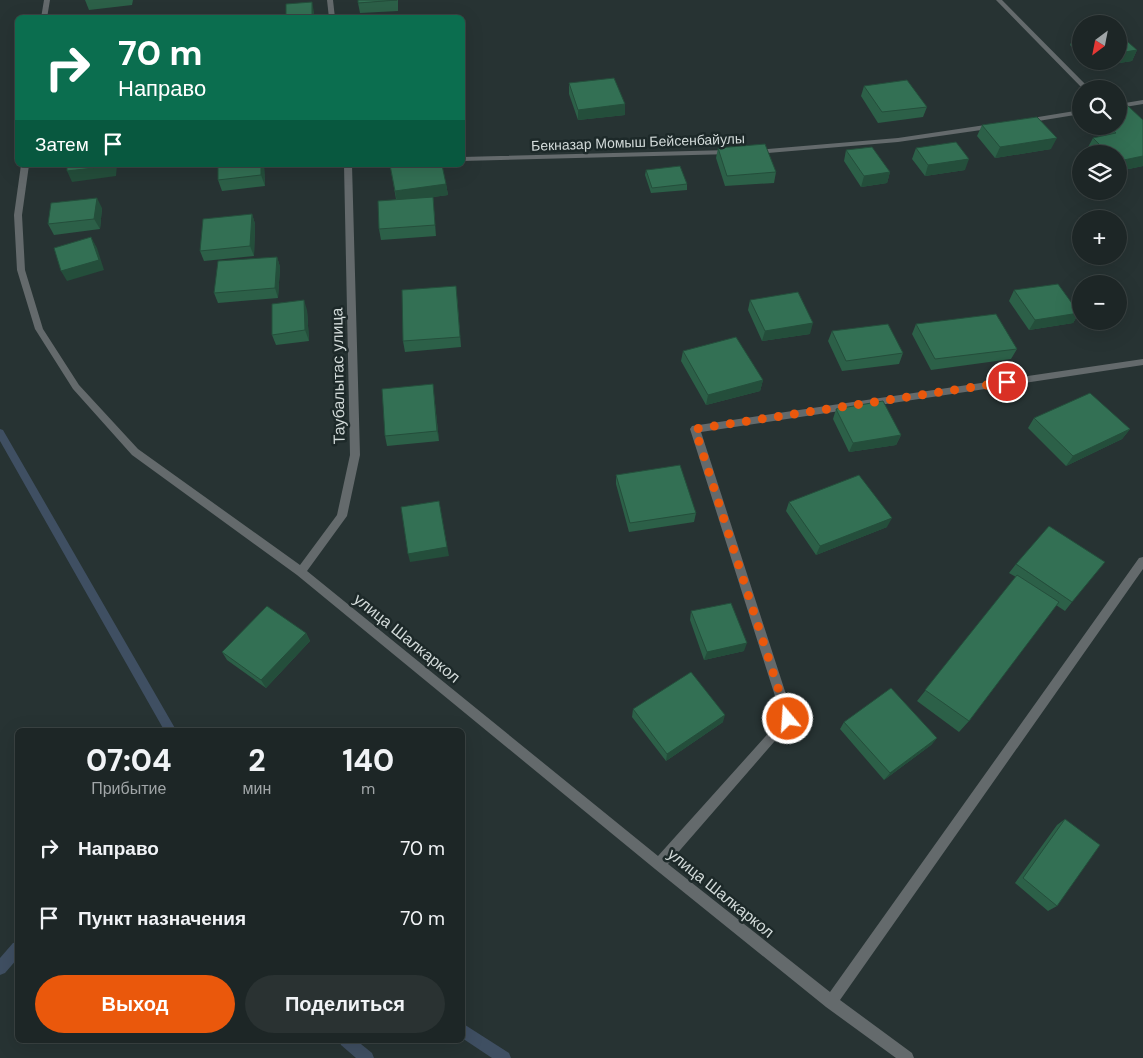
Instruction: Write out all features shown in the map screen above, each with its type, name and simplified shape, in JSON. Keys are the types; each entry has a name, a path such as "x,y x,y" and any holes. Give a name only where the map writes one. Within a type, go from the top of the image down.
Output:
{"street":[{"path":"44,15 47,0"},
{"path":"330,0 332,15"},
{"path":"999,0 1078,80"},
{"path":"1127,105 1143,102"},
{"path":"1014,123 1072,113"},
{"name":"Бекназар Момыш Бейсенбайулы","path":"744,152 783,151 898,140 1004,124"},
{"name":"Бекназар Момыш Бейсенбайулы","path":"465,159 735,152"},
{"name":"улица Шалкаркол","path":"25,167 18,215 21,270 39,329 76,387 135,452 301,572 831,1002 907,1058"},
{"name":"Таубалытас улица","path":"301,572 342,516 355,455 348,167"},
{"path":"659,864 788,719 695,429 1143,362"},
{"path":"831,1002 1143,562"}],"building":[{"path":"358,0 397,0 358,3"},
{"path":"312,2 312,15 286,15 286,4"},
{"path":"1128,42 1137,50 1128,52"},
{"path":"614,78 625,104 578,110 569,83"},
{"path":"907,80 927,107 882,112 864,86"},
{"path":"1127,105 1143,120 1143,156 1127,159 1127,145 1100,145 1093,138 1107,135 1127,135"},
{"path":"1037,117 1057,138 1000,147 982,125"},
{"path":"956,142 969,159 928,165 916,148"},
{"path":"765,144 776,172 727,176 718,148"},
{"path":"872,147 890,172 864,176 846,150"},
{"path":"680,166 687,184 652,188 646,170"},
{"path":"67,167 102,167 67,171"},
{"path":"218,167 261,167 261,175 218,180"},
{"path":"390,167 442,167 446,184 395,191"},
{"path":"433,197 435,225 379,229 378,201"},
{"path":"97,198 94,219 48,224 51,203"},
{"path":"252,214 250,246 200,251 203,219"},
{"path":"91,237 99,260 61,271 54,248"},
{"path":"277,257 275,288 214,293 218,261"},
{"path":"1058,284 1072,303 1072,314 1035,320 1014,290"},
{"path":"456,286 460,337 403,341 402,290"},
{"path":"798,292 813,323 765,331 750,300"},
{"path":"304,300 305,330 272,335 272,304"},
{"path":"996,314 1017,349 935,359 916,324"},
{"path":"888,324 903,353 846,361 832,331"},
{"path":"736,337 763,380 708,395 683,351"},
{"path":"433,384 437,431 385,436 382,389"},
{"path":"1090,393 1130,429 1073,456 1034,418"},
{"path":"883,401 901,435 853,443 836,409"},
{"path":"680,465 696,513 630,523 616,475"},
{"path":"859,475 892,518 820,546 789,502"},
{"path":"439,501 447,547 408,554 401,507"},
{"path":"1049,526 1105,562 1072,602 1016,564"},
{"path":"1017,575 1059,602 969,721 925,690"},
{"path":"731,603 747,643 707,652 691,611"},
{"path":"267,606 306,633 261,680 222,652"},
{"path":"691,672 725,715 667,754 633,709"},
{"path":"891,688 937,738 890,773 844,722"},
{"path":"1065,819 1100,845 1057,906 1023,878"}],"waterway":[{"path":"0,433 169,728"},
{"path":"0,968 15,951"},
{"path":"465,1032 504,1058"},
{"path":"350,1043 367,1058"}],"route":[{"path":"788,719 695,429 1007,382"}]}
